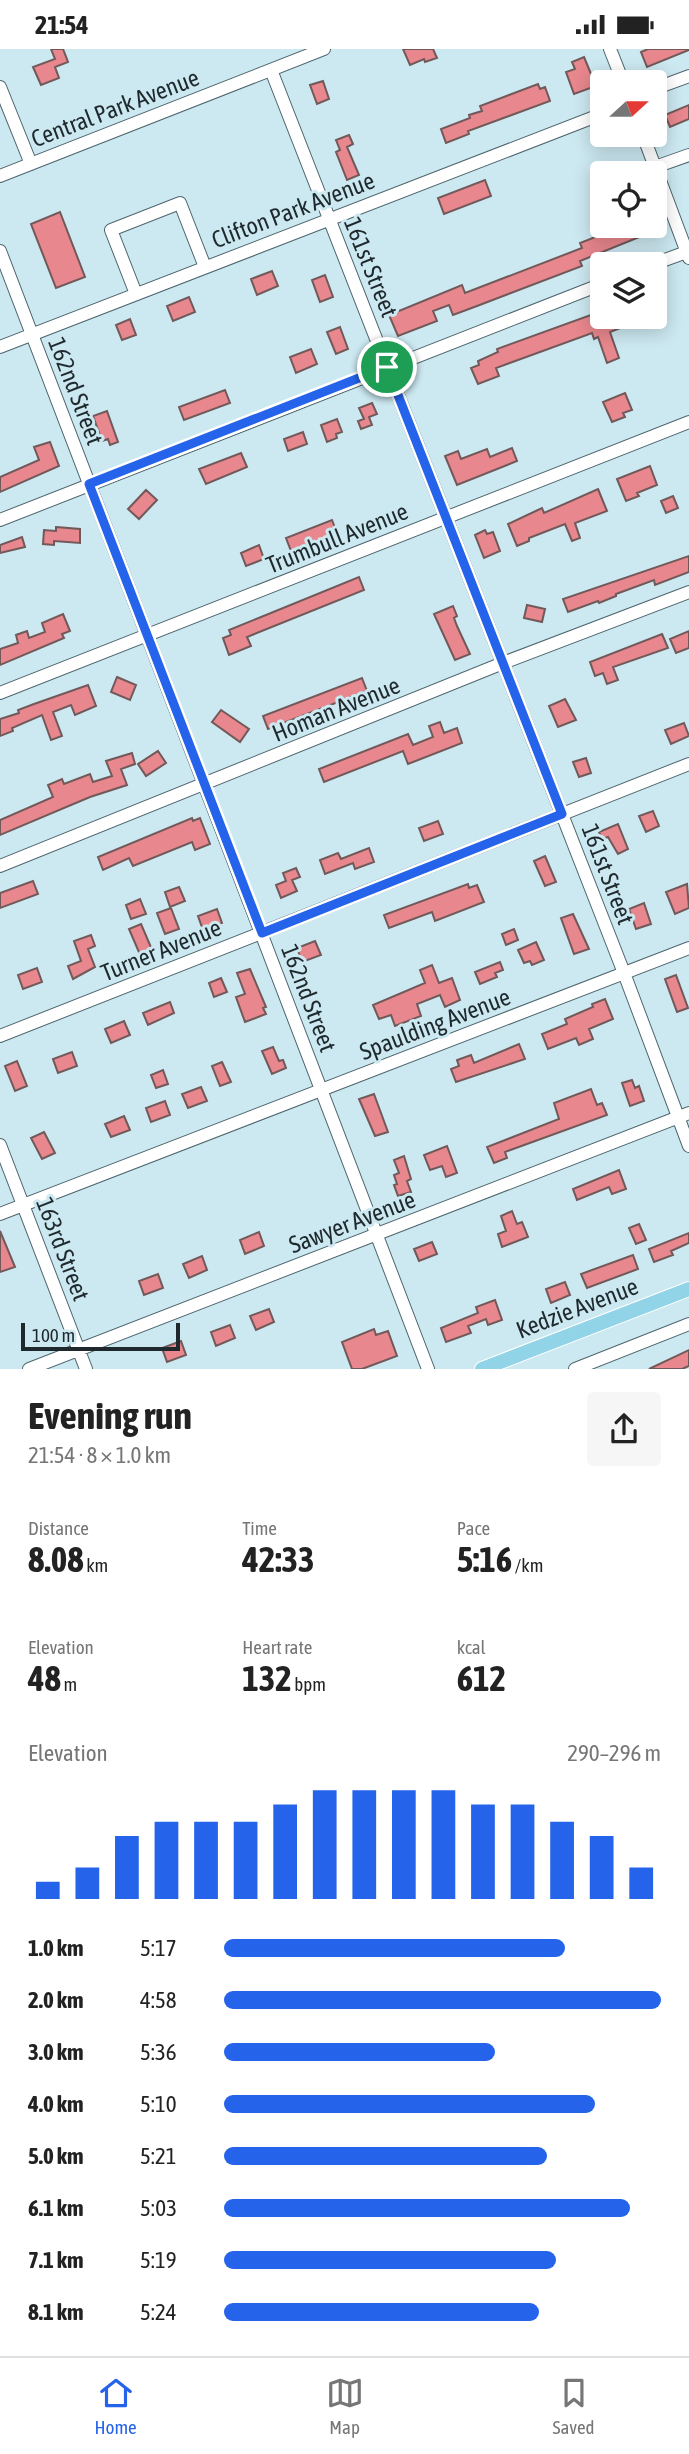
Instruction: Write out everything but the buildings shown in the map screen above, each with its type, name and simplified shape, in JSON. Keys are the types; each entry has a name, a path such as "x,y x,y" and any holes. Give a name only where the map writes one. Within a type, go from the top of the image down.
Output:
{"main road":[{"name":"Kedzie Avenue","path":"482,1369 689,1289"}],"street":[{"name":"Central Park Avenue","path":"0,176 324,49"},
{"path":"610,49 618,70"},
{"name":"161st Street","path":"271,70 624,973 683,1115 689,1146"},
{"path":"667,84 689,76"},
{"path":"0,87 31,164"},
{"name":"Clifton Park Avenue","path":"0,347 590,119"},
{"path":"667,163 689,155"},
{"path":"667,200 688,253 667,260"},
{"path":"136,294 111,230 180,203 205,267"},
{"name":"162nd Street","path":"0,251 428,1369"},
{"path":"0,520 590,289"},
{"name":"Trumbull Avenue","path":"0,693 689,422"},
{"name":"Homan Avenue","path":"0,866 503,663 689,592"},
{"name":"Turner Avenue","path":"0,1036 689,764"},
{"name":"Spaulding Avenue","path":"0,1215 689,948"},
{"name":"Sawyer Avenue","path":"29,1369 683,1115"},
{"name":"163rd Street","path":"0,1145 86,1369"},
{"path":"575,1369 689,1324"}],"route":[{"path":"387,367 562,814 262,933 89,484 387,367"}]}
